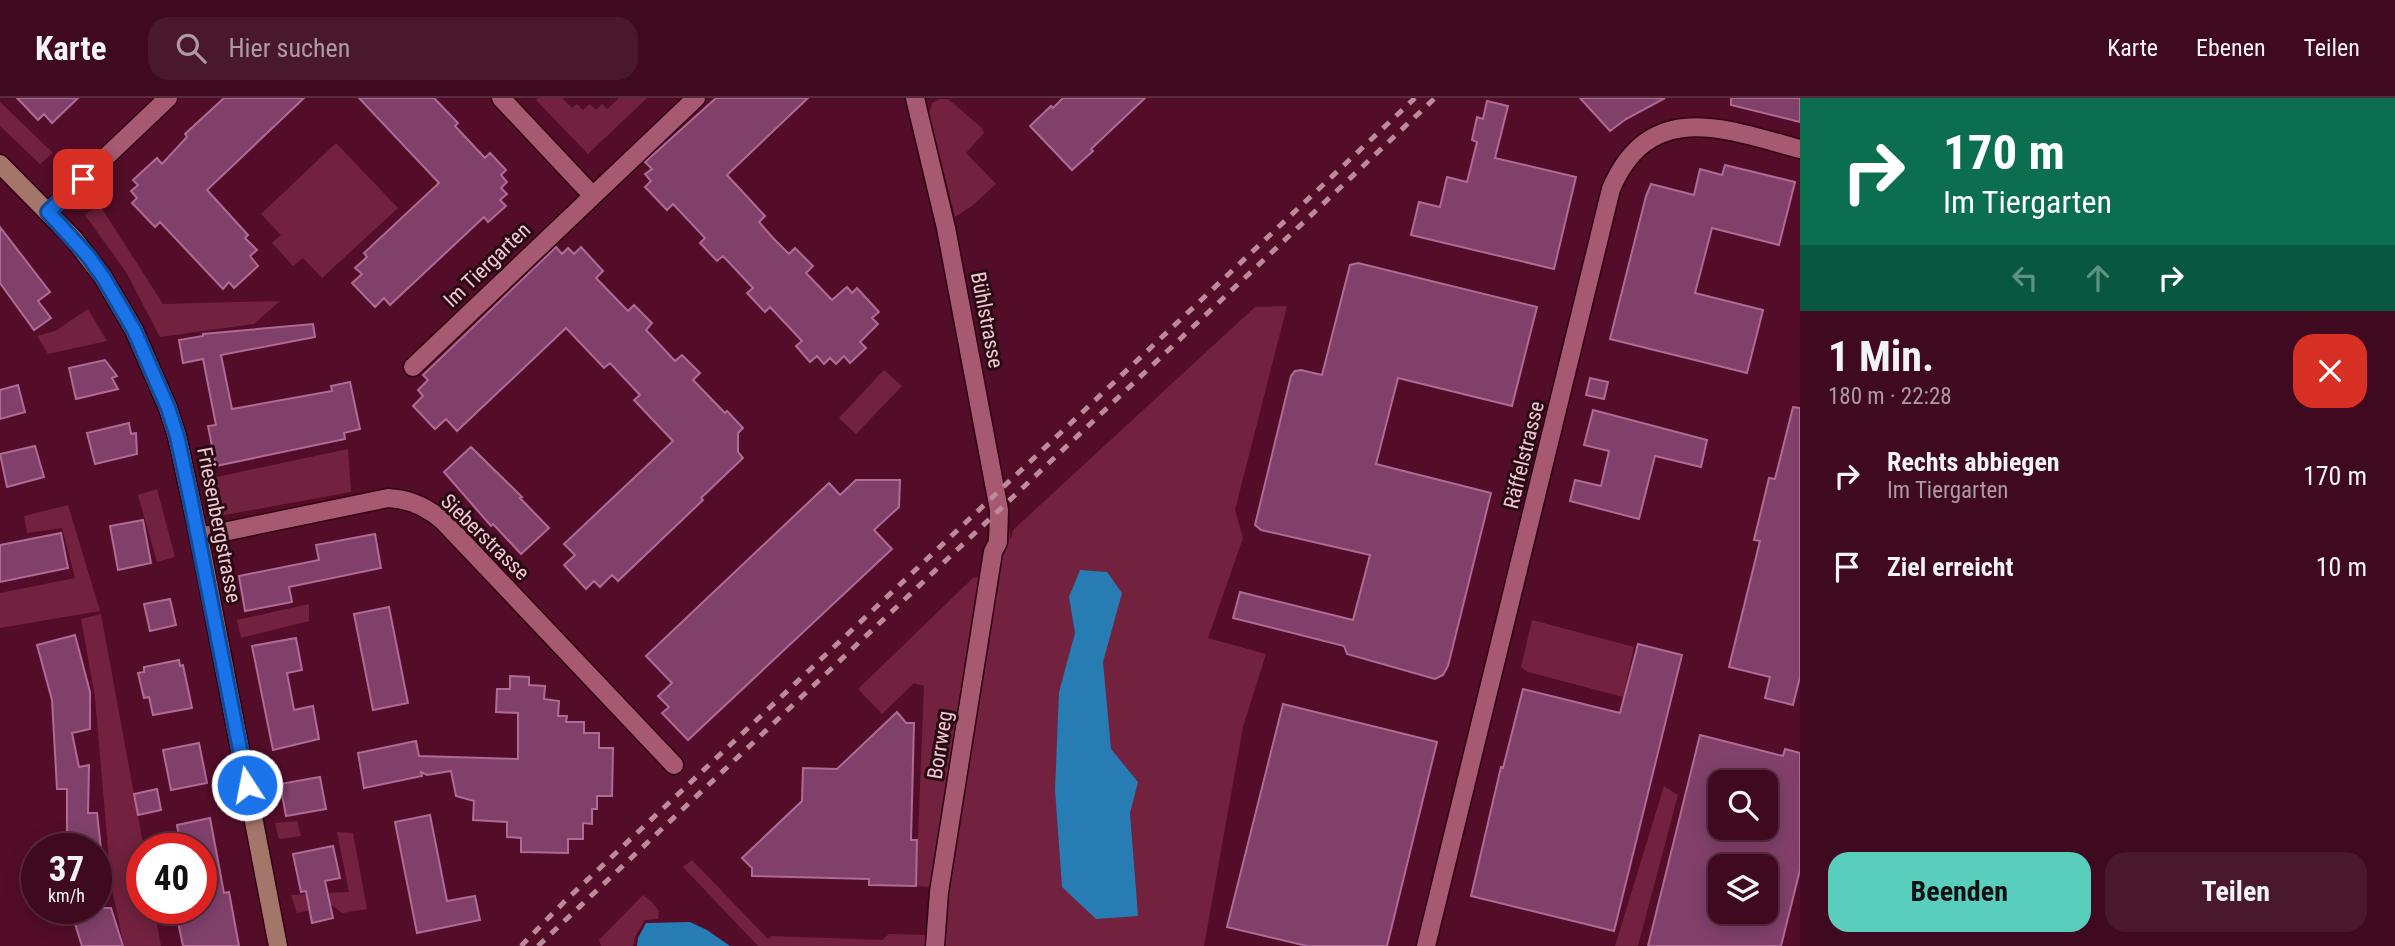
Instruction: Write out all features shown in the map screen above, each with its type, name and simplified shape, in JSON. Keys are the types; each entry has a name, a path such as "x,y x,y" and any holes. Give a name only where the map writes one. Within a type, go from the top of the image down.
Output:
{"street":[{"path":"48,212 168,98"},
{"path":"500,98 593,196"},
{"name":"Im Tiergarten","path":"413,367 696,98"},
{"name":"Bühlstrasse","path":"915,98 946,228 999,510 998,542 993,552"},
{"name":"Räffelstrasse","path":"1426,946 1611,189 1620,168 1646,140 1660,133 1693,125 1732,131 1800,149"},
{"name":"Friesenbergstrasse","path":"0,164 81,247 103,277 146,355 177,436 278,946"},
{"name":"Sieberstrasse","path":"198,537 388,498 403,499 424,507 443,521 674,765"},
{"name":"Borrweg","path":"935,946 939,892 993,552"}],"shaded area":[{"path":"562,98 572,108 577,104 583,110 590,104 596,110 602,104 607,109 619,98 647,98 588,154 536,100"},
{"path":"948,99 982,128 984,133 966,153 996,184 955,217 929,113 932,103"},
{"path":"0,102 53,153 40,164 0,126"},
{"path":"336,143 398,208 322,278 303,258 293,266 272,243 281,235 261,214"},
{"path":"99,204 163,304 280,301 254,324 160,337 126,272 85,215"},
{"path":"1287,306 1235,510 1243,538 1208,638 1266,654 1243,727 1204,946 942,946 942,911 1008,524 1011,540 1013,530 1255,307"},
{"path":"88,309 107,341 48,354 37,336 55,331"},
{"path":"884,370 902,386 856,434 839,418"},
{"path":"348,449 351,492 219,516 212,478"},
{"path":"157,489 175,557 157,562 138,495"},
{"path":"68,505 100,611 0,628 0,593 75,578 62,528 27,533 24,516"},
{"path":"982,576 933,887 916,886 924,686 914,683 882,714 858,689 973,578"},
{"path":"309,604 309,621 241,638 237,620"},
{"path":"101,614 141,833 126,833 126,924 157,924 161,946 124,946 112,890 112,833 107,833 95,697 81,619"},
{"path":"1532,620 1634,647 1623,697 1528,672 1521,667"},
{"path":"1664,786 1678,795 1638,946 1615,946"},
{"path":"297,821 301,836 279,839 275,823"},
{"path":"337,832 353,833 367,909 342,913 332,905 297,913 291,895 349,892"},
{"path":"692,860 768,939 772,936 882,940 889,934 927,935 926,946 758,946 683,867"},
{"path":"643,895 659,911 658,919 645,920 633,946 601,946 599,940"}],"water":[{"path":"1080,570 1107,572 1122,593 1103,662 1111,749 1138,782 1130,813 1138,916 1096,919 1062,887 1055,790 1059,692 1075,633 1069,597"},
{"path":"690,922 730,946 637,946 646,923"}],"building":[{"path":"17,98 78,98 52,123 44,114 38,120"},
{"path":"224,98 304,98 207,190 248,235 245,238 257,250 250,256 258,266 234,288 229,282 223,289 160,222 155,227 132,203 137,198 131,191 138,185 133,180 157,158 162,164 187,137 185,134"},
{"path":"359,98 434,98 458,123 455,126 485,158 490,153 506,170 501,175 507,182 501,188 507,194 500,200 506,206 488,222 484,217 390,305 384,298 375,307 352,283 362,274 355,268 367,257 364,253 439,183"},
{"path":"716,98 808,98 727,175 765,216 759,222 773,238 789,254 795,248 813,266 806,273 832,300 847,287 852,293 857,288 879,312 872,318 878,324 860,342 866,348 850,363 844,356 836,364 830,358 824,364 817,356 810,362 796,346 802,341 770,307 765,312 747,293 753,288 723,256 717,261 700,243 705,238 673,204 667,210 645,187 651,181 645,174 652,169 645,162"},
{"path":"1063,98 1145,98 1072,170 1030,126"},
{"path":"1580,98 1665,98 1610,131"},
{"path":"1731,98 1800,98 1800,122 1731,105"},
{"path":"1487,101 1508,106 1495,158 1576,177 1554,269 1411,235 1419,202 1440,207 1447,177 1467,182 1477,142 1472,140 1477,117 1483,119"},
{"path":"1725,165 1795,182 1779,245 1712,228 1695,293 1763,310 1747,373 1610,339 1651,184 1694,195 1700,169 1722,175"},
{"path":"0,227 50,292 38,301 51,318 34,330 0,283"},
{"path":"556,247 562,254 568,248 574,254 581,247 603,271 596,278 628,311 634,305 652,323 646,330 675,361 682,355 700,373 693,380 743,428 738,433 738,452 743,458 701,498 703,500 618,581 612,575 600,587 594,581 586,589 564,565 575,555 564,544 673,441 634,400 640,395 610,363 604,368 566,328 457,431 446,419 435,429 413,406 423,396 418,390 428,380 423,375"},
{"path":"1358,263 1537,307 1512,406 1398,378 1376,464 1491,493 1448,666 1443,675 1435,679 1347,654 1344,646 1233,618 1240,592 1353,620 1370,555 1261,530 1255,525 1291,376 1295,371 1301,370 1322,375 1350,265"},
{"path":"313,324 315,337 221,355 232,409 332,391 331,386 350,382 360,429 344,433 345,439 216,466 208,426 216,425 203,359 183,363 179,340 203,334"},
{"path":"105,360 117,376 112,378 118,389 76,399 69,368"},
{"path":"1590,378 1608,382 1604,399 1586,395"},
{"path":"18,385 25,412 0,419 0,390"},
{"path":"1793,407 1800,408 1800,677 1793,705 1765,698 1770,677 1729,667 1760,541 1754,540 1769,478 1775,479"},
{"path":"1593,410 1707,440 1701,467 1655,456 1639,519 1570,501 1575,480 1601,486 1609,451 1584,445"},
{"path":"129,423 131,434 136,433 137,454 95,464 87,433"},
{"path":"35,446 44,477 7,487 0,454"},
{"path":"471,447 549,528 521,554 493,524 491,526 444,472"},
{"path":"856,480 900,480 899,507 874,530 892,549 688,740 662,713 669,707 658,696 672,683 646,656 829,483 840,495"},
{"path":"143,520 151,563 118,570 110,526"},
{"path":"61,533 68,568 0,582 0,545"},
{"path":"375,534 381,568 289,587 292,602 245,611 239,576 319,560 316,545"},
{"path":"170,599 176,625 150,631 144,604"},
{"path":"389,607 408,703 373,710 354,614"},
{"path":"75,635 90,692 90,729 72,733 79,767 89,765 88,813 97,813 99,833 67,833 67,789 57,789 52,700 37,645"},
{"path":"296,638 302,670 287,673 294,710 313,706 319,739 273,750 252,646"},
{"path":"1638,644 1682,655 1614,931 1471,896 1501,767 1503,768 1523,689 1620,713"},
{"path":"179,660 180,666 183,665 192,708 153,715 149,697 144,698 138,673 144,672 144,667"},
{"path":"510,676 529,677 529,685 545,686 544,699 559,701 558,716 567,716 566,722 584,722 584,733 599,733 599,748 613,748 612,796 597,796 597,809 592,809 592,824 583,823 583,839 568,839 568,853 521,852 521,838 507,837 507,822 473,820 474,801 456,796 451,771 427,775 421,772 422,776 364,788 358,753 416,741 419,756 518,759 518,713 496,712 497,689 510,689"},
{"path":"1283,704 1437,742 1387,946 1307,946 1227,927"},
{"path":"897,712 906,723 914,723 911,840 917,840 916,886 869,885 869,879 752,876 752,868 742,858 802,801 803,768 837,769"},
{"path":"1700,735 1783,756 1785,749 1800,753 1800,870 1781,946 1648,946"},
{"path":"199,743 207,783 171,790 163,750"},
{"path":"320,777 326,809 286,816 280,784"},
{"path":"157,789 161,810 138,815 134,794"},
{"path":"430,815 447,901 475,896 480,920 417,933 395,822"},
{"path":"210,818 213,833 178,833 177,825"},
{"path":"333,846 340,878 325,881 333,918 312,923 306,891 301,892 293,854"},
{"path":"217,856 224,893 229,892 239,946 183,946 178,924 217,924"},
{"path":"112,911 123,946 82,946 75,924 112,924"}],"railway":[{"path":"521,946 565,901 1415,98"},
{"path":"538,946 1435,98"}],"route":[{"path":"83,179 48,212 88,256 103,277 134,330 168,408 190,496 247,785"}]}
